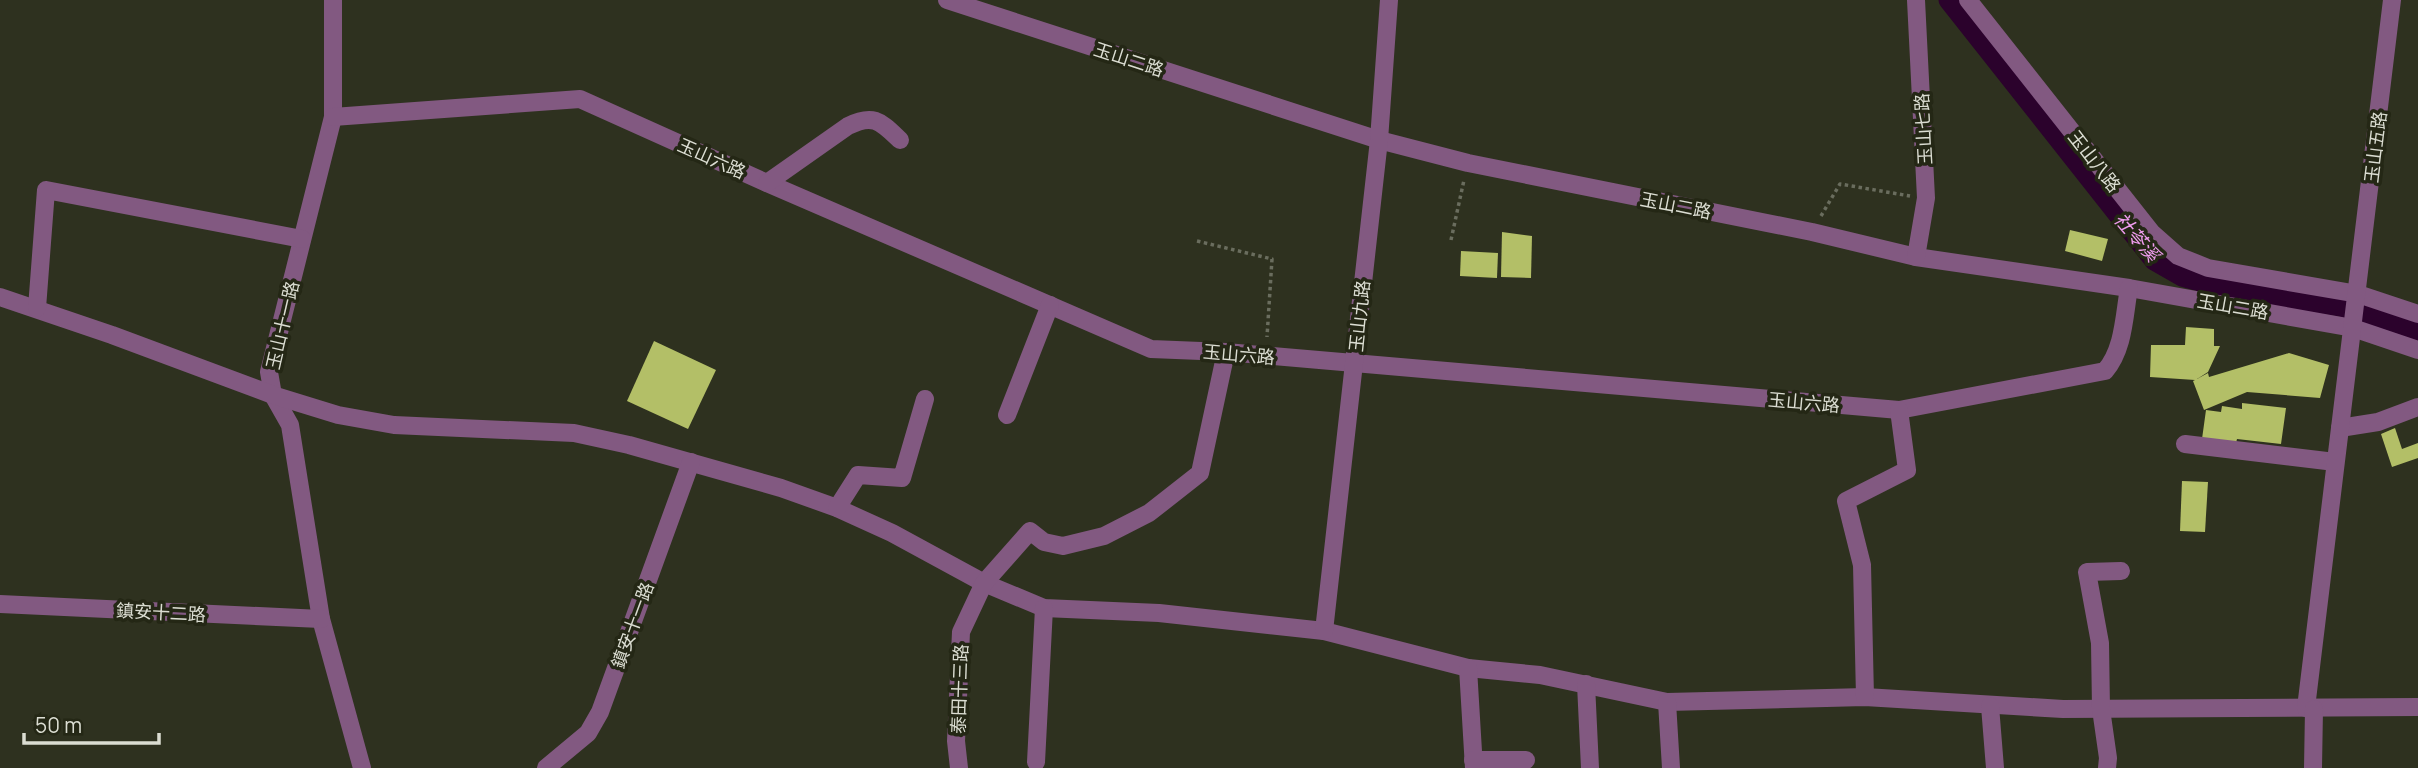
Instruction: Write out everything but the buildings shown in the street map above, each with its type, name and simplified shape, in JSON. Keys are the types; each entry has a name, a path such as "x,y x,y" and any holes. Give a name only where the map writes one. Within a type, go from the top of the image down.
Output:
{"street":[{"name":"玉山十一路","path":"333,0 333,117 269,372 274,395 290,425 321,619 362,768"},
{"name":"玉山二路","path":"947,0 1379,140 1468,163 1812,232 1916,257 2129,288 2353,328 2418,350"},
{"name":"玉山九路","path":"1324,631 1379,140 1389,0"},
{"name":"玉山七路","path":"1916,0 1926,198 1916,257"},
{"name":"玉山八路","path":"1968,0 2152,233 2178,256 2208,268 2358,294 2418,314"},
{"name":"玉山五路","path":"2312,768 2310,708 2335,462 2358,294 2392,0"},
{"name":"玉山六路","path":"333,117 580,99 1151,349 1226,352 1899,410 2105,371 2114,360 2118,348 2129,288"},
{"path":"767,183 861,119 879,120 900,140"},
{"path":"37,308 47,190 302,239"},
{"path":"0,296 274,395 338,415 394,425 574,433 629,445 781,488 837,508 892,533 984,583 1044,608 1159,613 1324,631 1468,668 1541,675 1667,702 1865,697 1990,706 2101,709 2418,707"},
{"path":"1007,415 1050,305"},
{"name":"泰田十三路","path":"959,768 956,741 961,632 984,583 1030,531 1044,542 1062,546 1104,536 1149,513 1200,473 1226,352"},
{"path":"837,508 858,474 902,478 925,399"},
{"path":"2340,428 2378,422 2418,407"},
{"path":"1865,697 1862,565 1846,501 1907,470 1899,410"},
{"path":"2185,444 2335,462"},
{"name":"鎮安十一路","path":"546,768 588,733 600,712 691,463"},
{"path":"2107,768 2101,709 2100,643 2087,572 2121,571"},
{"name":"鎮安十二路","path":"0,604 321,619"},
{"path":"1036,762 1044,608"},
{"path":"1468,668 1474,764 1526,760"},
{"path":"1586,684 1590,768"},
{"path":"1667,702 1671,768"},
{"path":"1990,706 1995,768"}],"path":[{"path":"1451,240 1468,163"},
{"path":"1812,232 1840,184 1926,198"},
{"path":"1197,242 1272,259 1265,357"}],"waterway":[{"name":"社苓溪","path":"1948,0 2154,261 2182,277 2225,289 2340,307 2418,331"}]}
